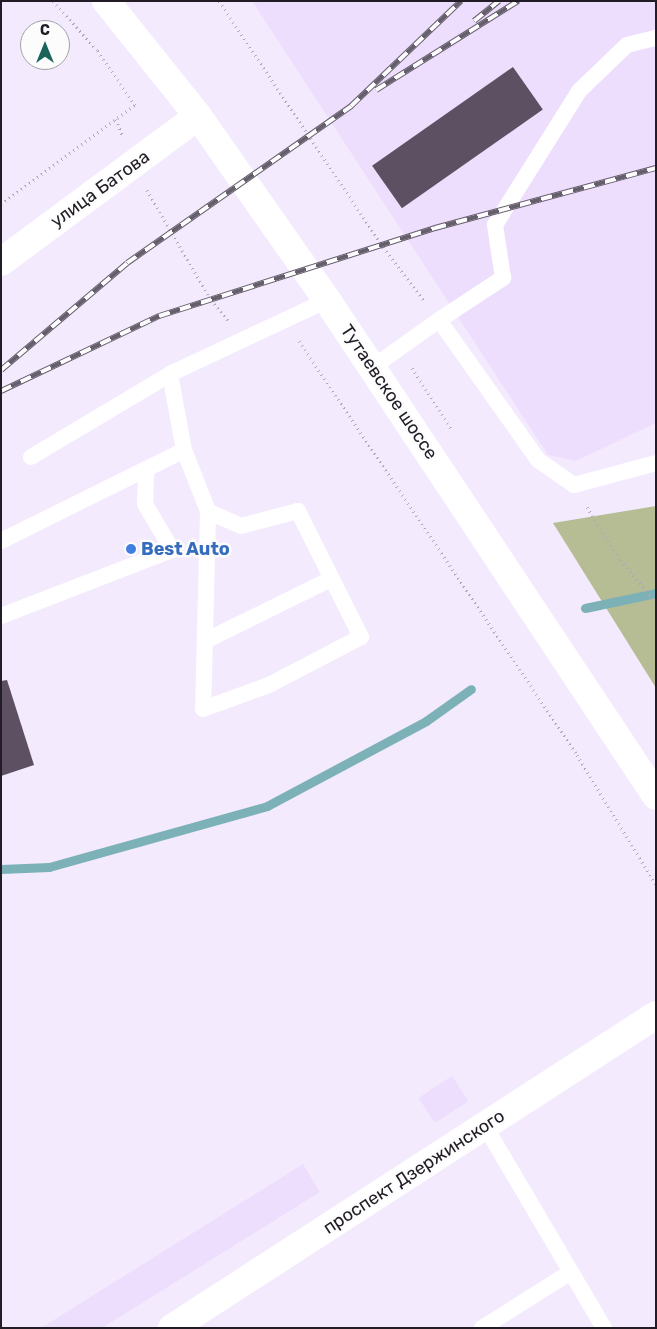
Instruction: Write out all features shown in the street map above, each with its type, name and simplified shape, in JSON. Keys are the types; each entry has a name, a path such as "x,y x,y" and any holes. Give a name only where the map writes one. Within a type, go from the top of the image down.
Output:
{"main road":[{"name":"Тутаевское шоссе","path":"106,1 198,116 327,300 656,796"},
{"name":"улица Батова","path":"1,262 198,116"},
{"name":"проспект Дзержинского","path":"172,1328 656,1015"}],"lane":[{"path":"373,367 503,278 495,225 579,91 627,45 656,38"},
{"path":"31,457 170,374 327,300"},
{"path":"439,320 538,460 574,485 656,463"},
{"path":"170,374 184,450 208,511 203,709 269,685 362,636 331,579 298,510 241,526 208,511"},
{"path":"1,542 184,450"},
{"path":"1,616 172,550 145,504 146,469"},
{"path":"205,641 331,579"},
{"path":"485,1126 604,1328"},
{"path":"482,1328 571,1272"}],"path":[{"path":"1,204 135,105 98,50 53,1"},
{"path":"220,1 383,247 439,320"},
{"path":"116,119 132,165 211,300 244,340"},
{"path":"294,344 301,340 414,507 577,755 656,885"},
{"path":"574,485 620,560 656,602"}],"shaded area":[{"path":"252,1 656,1 656,423 576,461 548,455"},
{"path":"452,1076 468,1101 435,1123 418,1098"},
{"path":"303,1164 320,1192 102,1328 41,1328"}],"green space":[{"path":"656,506 656,688 553,523"}],"building":[{"path":"513,67 543,110 402,208 372,166"},
{"path":"7,680 34,765 1,776 1,681"}],"waterway":[{"path":"585,608 656,593"},
{"path":"1,869 49,867 267,806 426,721 471,689"}],"railway":[{"path":"1,370 127,263 351,106 461,1"},
{"path":"474,21 499,1"},
{"path":"376,90 518,1"},
{"path":"1,391 159,316 435,228 656,168"}],"place":[{"name":"Best Auto","path":"131,549"}]}
